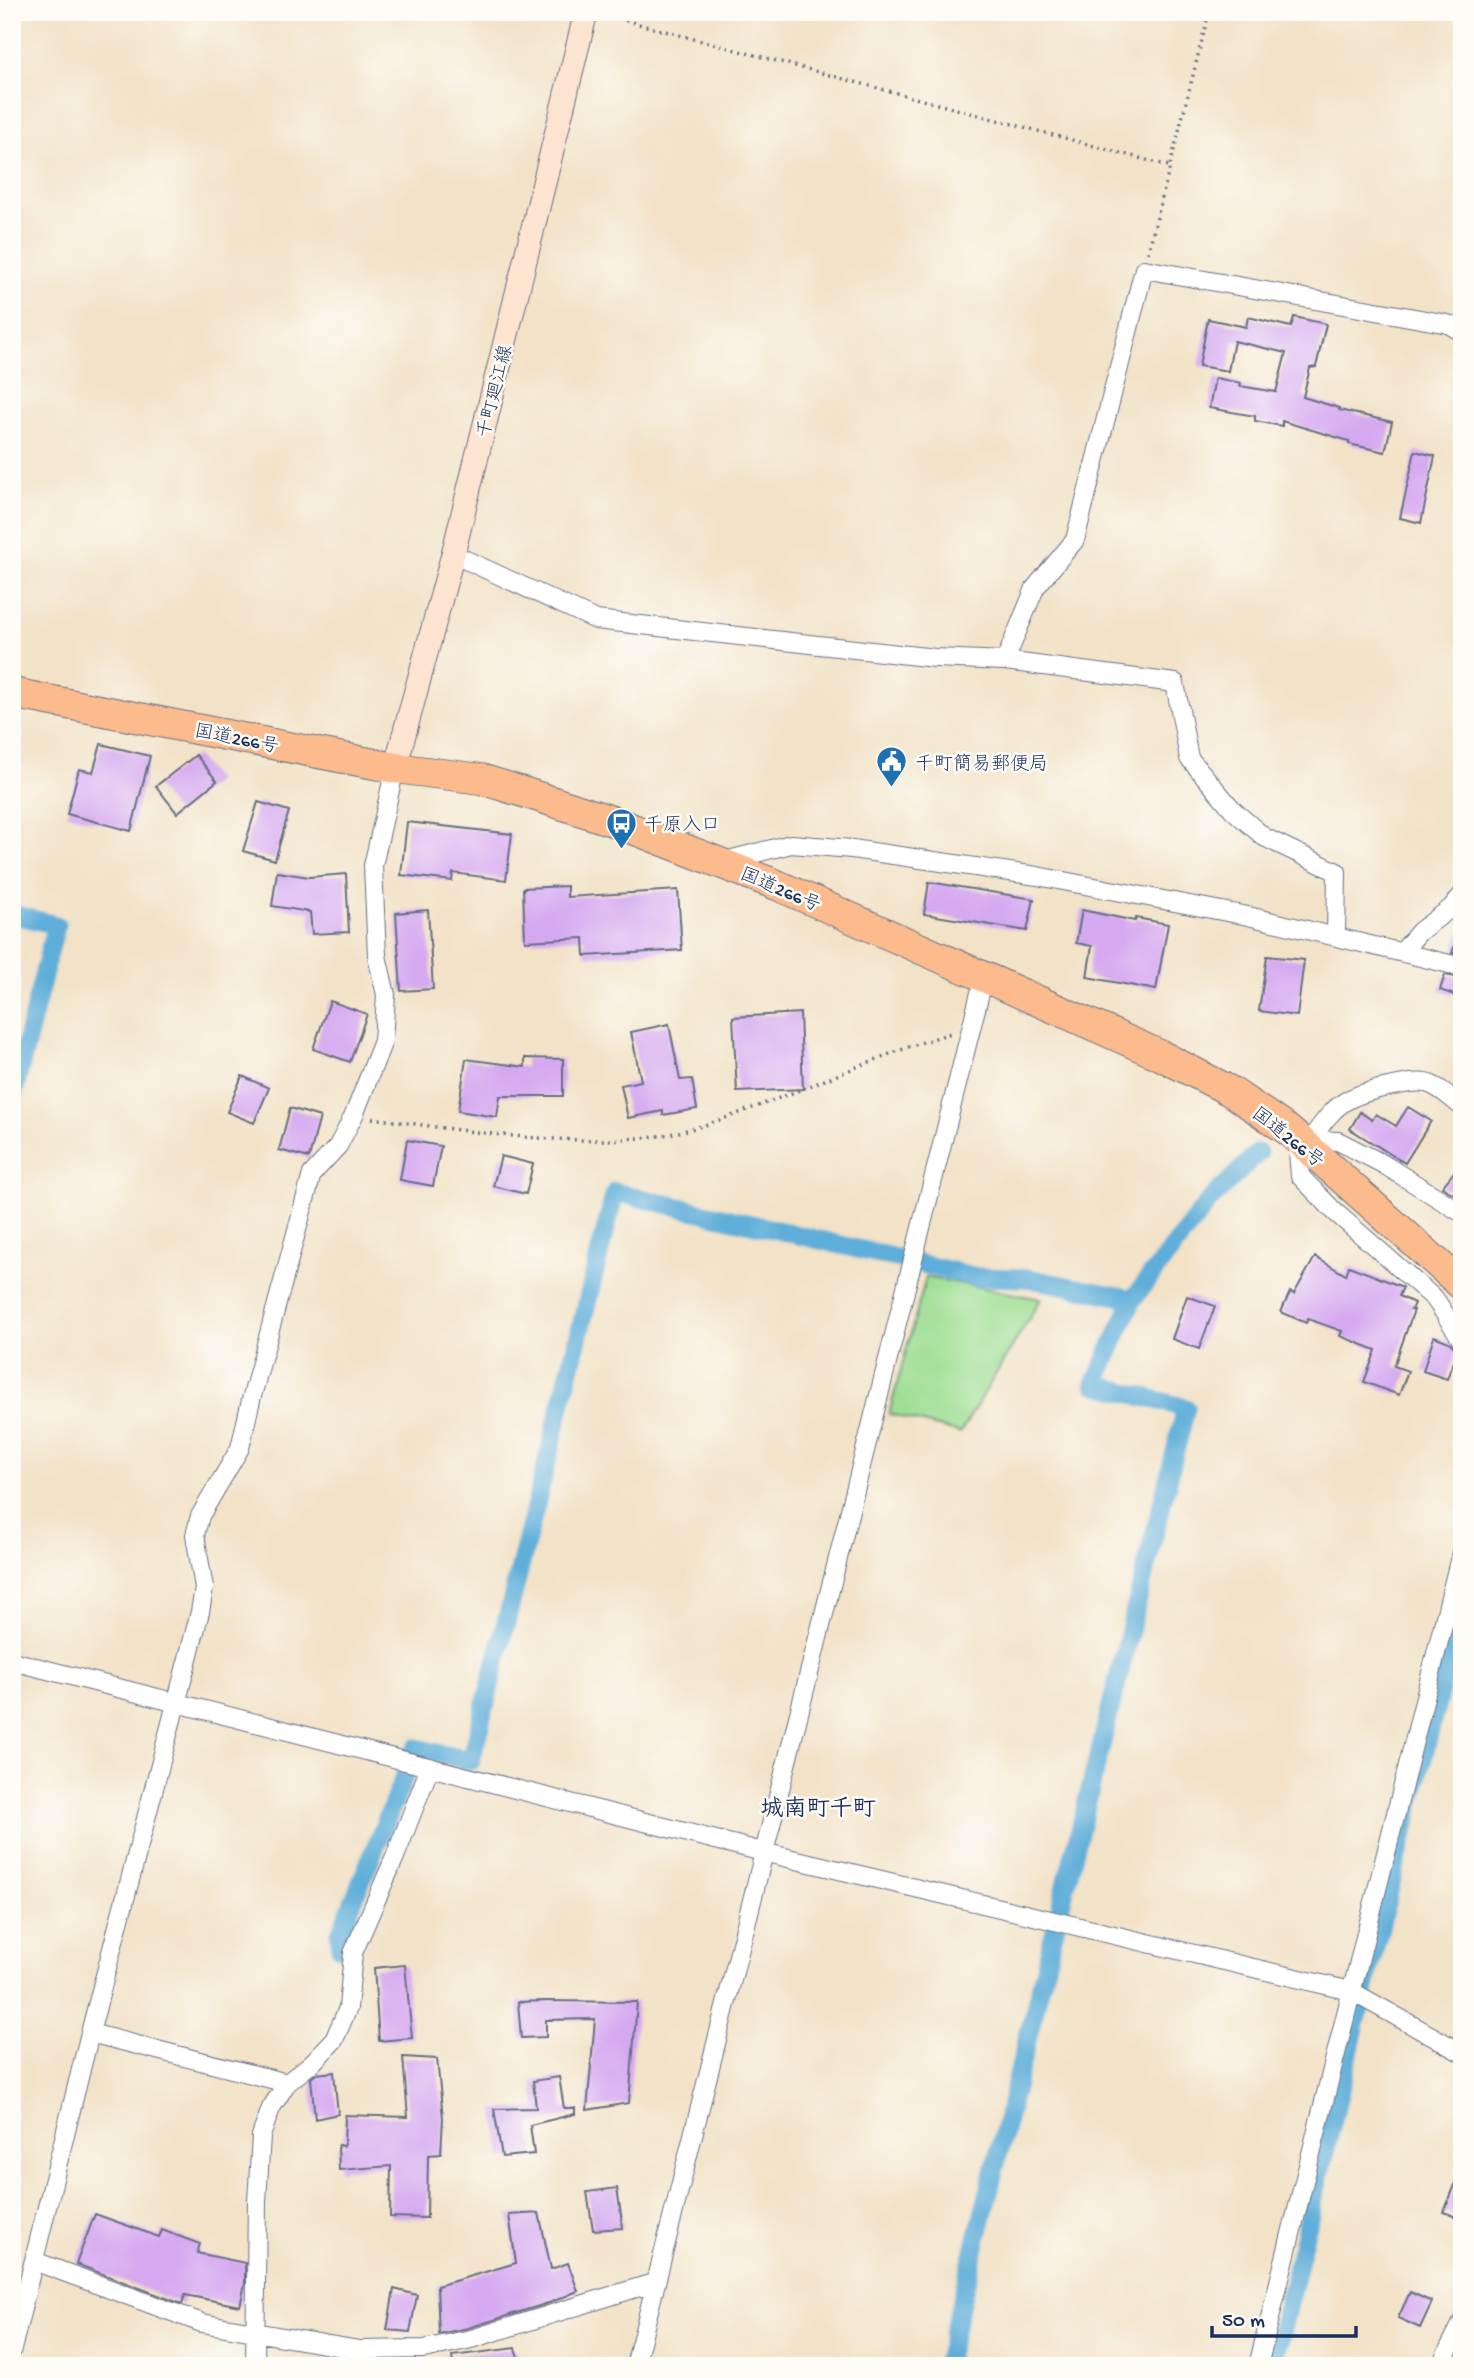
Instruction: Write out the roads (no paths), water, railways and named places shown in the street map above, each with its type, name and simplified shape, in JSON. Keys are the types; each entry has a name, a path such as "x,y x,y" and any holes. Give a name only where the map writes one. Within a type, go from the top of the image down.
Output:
{"highway":[{"name":"国道266号","path":"12,693 396,768 481,779 615,822 721,863 1162,1056 1219,1085 1304,1139 1462,1285"}],"main road":[{"name":"千町廻江線","path":"396,768 453,554 586,12"}],"street":[{"path":"1005,661 1035,588 1075,540 1144,269 1448,324 1462,332"},
{"path":"453,554 596,620 935,658 1005,661 1175,684 1189,758 1234,811 1264,837 1337,872 1336,937"},
{"path":"12,2348 204,1588 195,1535 200,1517 240,1448 313,1174 338,1146 354,1115 383,1041 386,995 377,956 373,866 396,768"},
{"path":"721,863 791,844 852,849 1037,876 1248,916 1462,967"},
{"path":"1402,952 1420,931 1451,908 1462,895"},
{"path":"635,2366 984,977"},
{"path":"1461,1339 1435,1299 1335,1212 1300,1176 1304,1139 1349,1097 1404,1084 1426,1083 1444,1092 1462,1107"},
{"path":"1304,1139 1338,1141 1383,1164 1462,1213"},
{"path":"1258,2366 1462,1549"},
{"path":"12,1661 764,1852 1351,1991 1462,2053"},
{"path":"254,2366 261,2136 271,2108 287,2083 312,2063 334,2040 348,2008 353,1953 430,1767"},
{"path":"90,2033 287,2083"},
{"path":"34,2261 202,2323 359,2350 424,2349 471,2339 656,2282"},
{"path":"1440,2366 1462,2323"}],"waterway":[{"path":"12,914 56,925 12,1100"},
{"path":"945,2366 1186,1408 1095,1384 1133,1299 1209,1201 1258,1153"},
{"path":"340,1947 340,1933 416,1748 471,1761 615,1192 977,1277 1027,1278 1133,1299"},
{"path":"1273,2366 1368,1974 1462,1604"}],"place":[{"name":"千町簡易郵便局","path":"892,789"},
{"name":"千原入口","path":"621,850"}],"district":[{"name":"城南町千町","path":"818,1807"}]}
